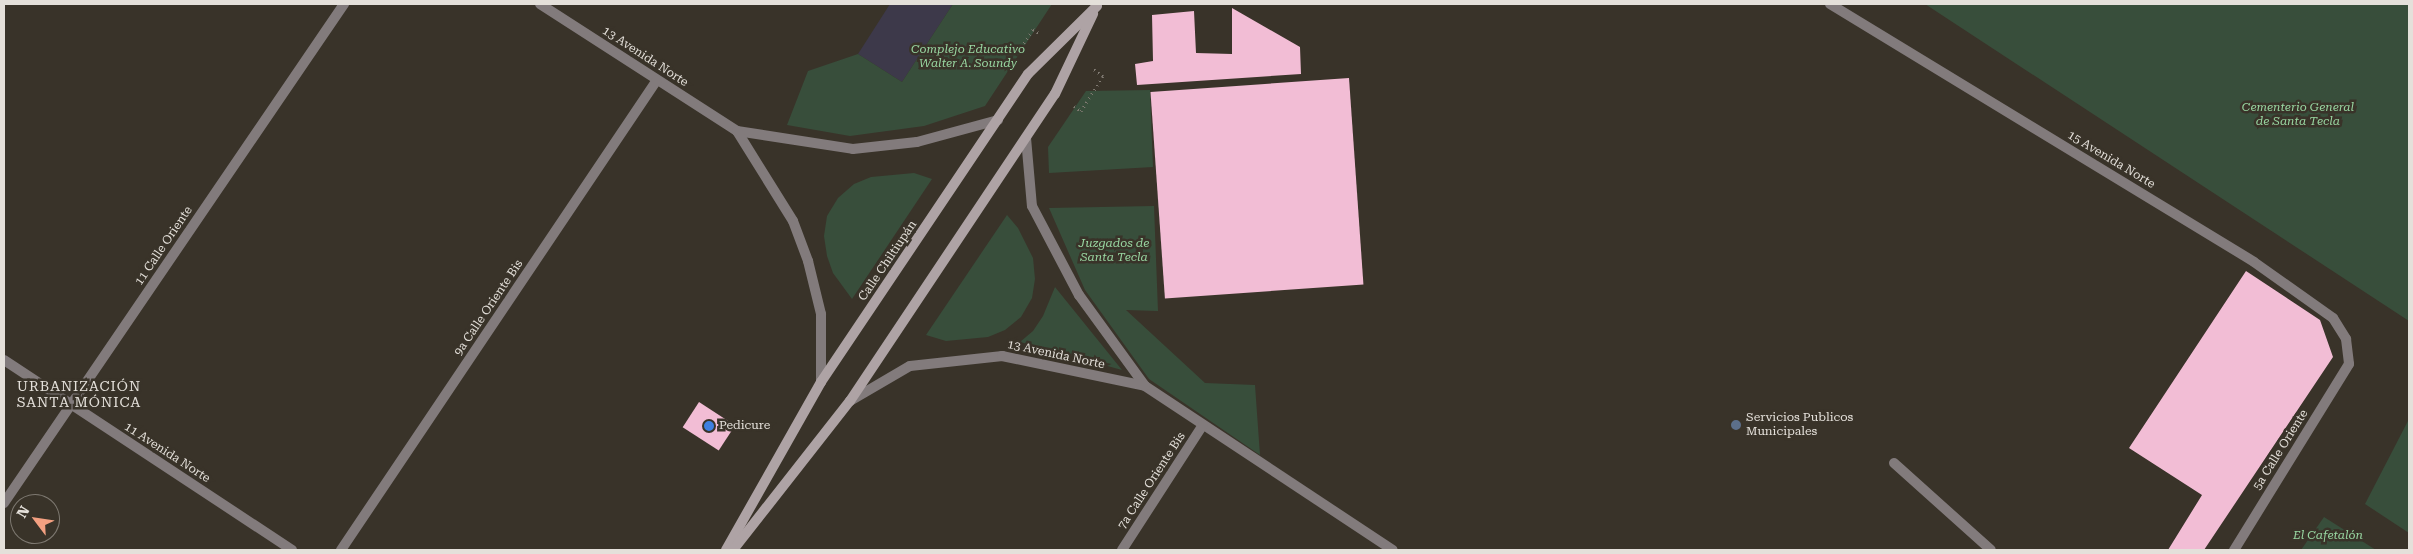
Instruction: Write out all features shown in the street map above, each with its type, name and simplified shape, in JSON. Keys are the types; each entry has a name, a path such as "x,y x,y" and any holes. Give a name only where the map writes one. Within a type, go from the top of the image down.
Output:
{"main road":[{"name":"Calle Chiltiupán","path":"726,550 821,382 1028,74 1098,5"},
{"name":"Calle Chiltiupán","path":"733,550 850,400 1026,138 1055,94 1098,5"}],"street":[{"name":"11 Calle Oriente","path":"4,503 344,4"},
{"name":"13 Avenida Norte","path":"540,4 737,131 853,149 917,142 998,120"},
{"name":"15 Avenida Norte","path":"1830,4 2254,262 2333,318 2346,339 2349,364"},
{"name":"9a Calle Oriente Bis","path":"340,550 657,80"},
{"name":"13 Avenida Norte","path":"737,131 793,221 808,261 821,314 821,382"},
{"name":"13 Avenida Norte","path":"1026,138 1032,206 1079,295 1145,386 1393,550"},
{"name":"13 Avenida Norte","path":"850,400 910,366 1002,356 1145,386"},
{"name":"11 Avenida Norte","path":"4,360 292,550"},
{"name":"5a Calle Oriente","path":"2234,550 2349,364"},
{"name":"7a Calle Oriente Bis","path":"1122,550 1204,425"},
{"path":"1894,463 1991,550"}],"path":[{"path":"1081,111 1103,76"}],"shaded area":[{"name":"Complejo Educativo Walter A. Soundy","path":"890,4 953,4 902,82 858,54"}],"green space":[{"name":"Complejo Educativo Walter A. Soundy","path":"953,4 1052,4 985,106 924,126 850,136 787,125 808,71 858,54 902,82"},
{"name":"Cementerio General de Santa Tecla","path":"1925,4 2409,4 2409,321"},
{"path":"1150,90 1153,167 1049,173 1048,147 1086,91"},
{"path":"914,173 932,179 852,299 833,273 827,256 824,236 827,216 838,198 854,184 871,177"},
{"name":"Juzgados de Santa Tecla","path":"1154,206 1158,311 1126,310 1205,383 1255,385 1260,455 1149,379 1085,290 1049,208"},
{"path":"1007,215 1018,228 1033,258 1035,279 1032,298 1021,317 1005,330 988,337 946,341 926,335"},
{"path":"1055,287 1122,370 1020,342 1033,331 1043,316"},
{"path":"2409,419 2409,533 2365,504"},
{"name":"El Cafetalón","path":"2324,517 2376,550 2301,550"}],"building":[{"path":"1232,8 1300,47 1301,74 1137,85 1135,64 1153,61 1152,15 1194,11 1196,53 1232,54"},
{"name":"Juzgados de Santa Tecla","path":"1349,78 1363,284 1165,298 1150,92"},
{"path":"2246,271 2320,320 2333,357 2204,550 2168,550 2202,495 2129,448"},
{"name":"Pedicure","path":"699,402 735,425 719,451 683,427"}],"place":[{"name":"Servicios Publicos Municipales","path":"1736,425"},
{"name":"Pedicure","path":"709,426"}],"district":[{"name":"URBANIZACIÓN SANTA MÓNICA","path":"79,394"}]}
